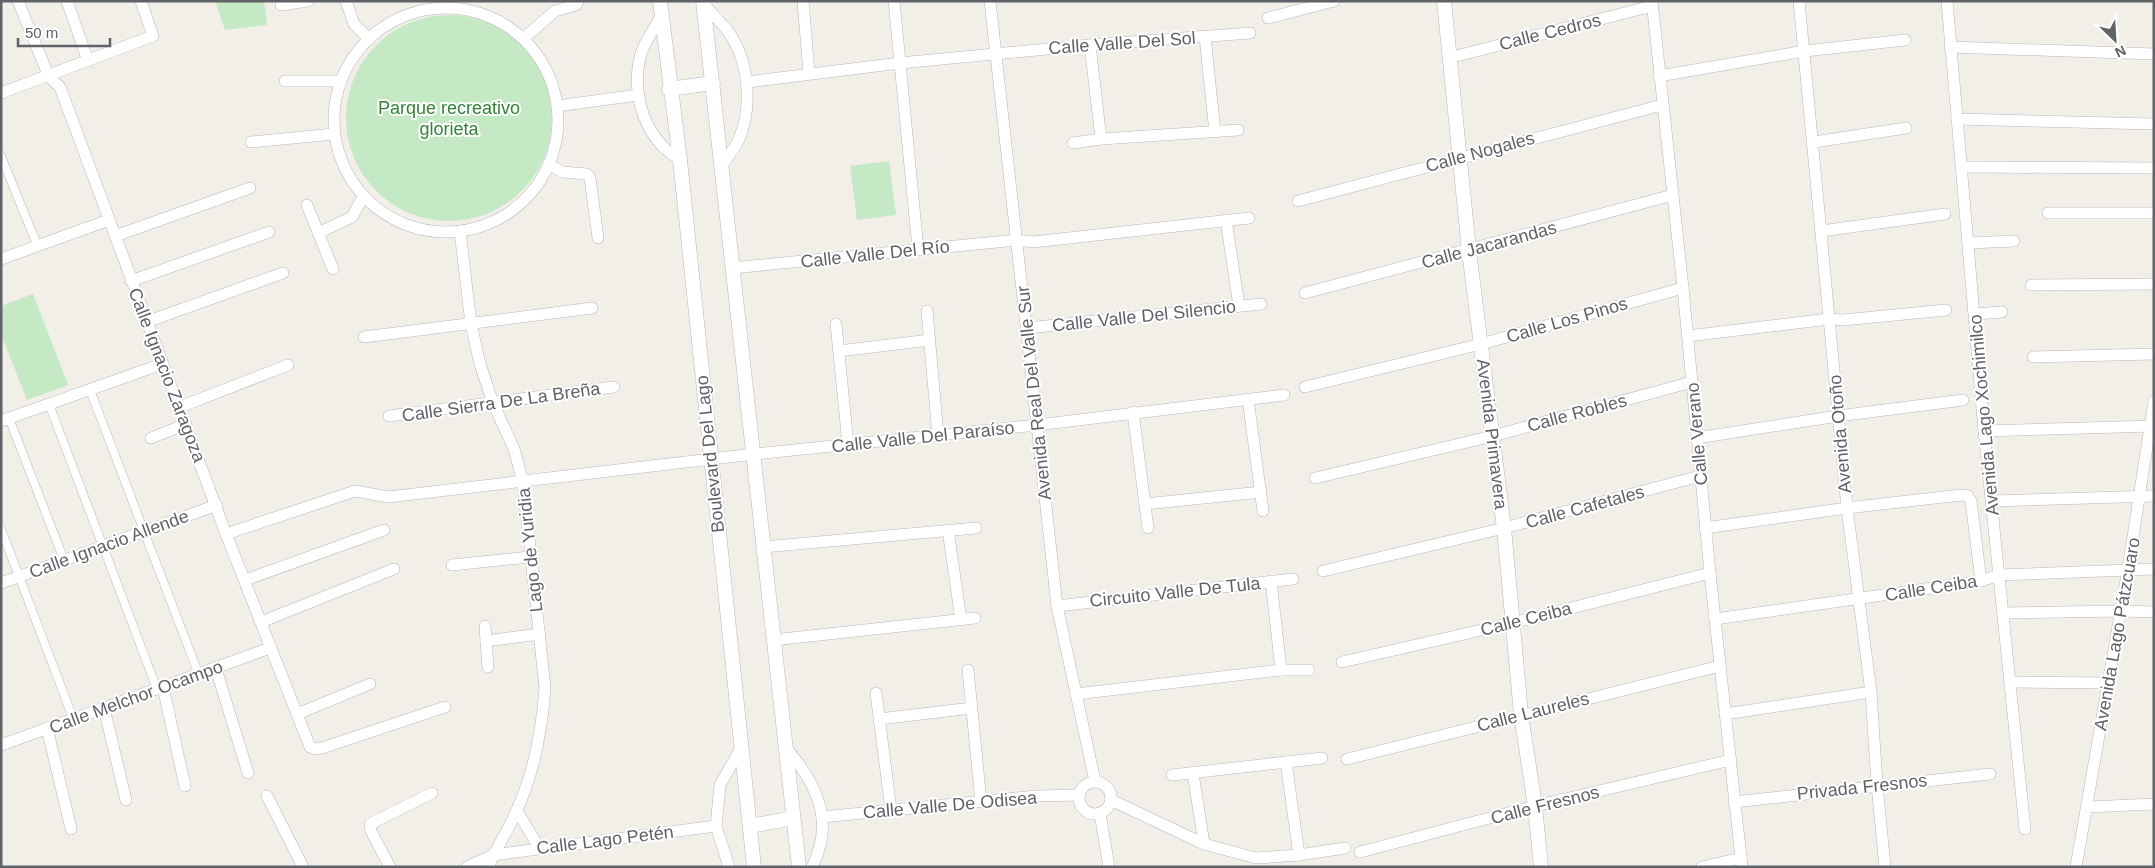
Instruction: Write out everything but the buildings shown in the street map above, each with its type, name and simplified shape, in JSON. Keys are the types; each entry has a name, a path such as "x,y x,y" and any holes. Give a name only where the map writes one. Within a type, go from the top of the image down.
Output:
{"street":[{"name":"Calle Ignacio Zaragoza","path":"18,1 49,76 60,87 226,534 310,747 315,749 445,707"},
{"path":"67,1 88,62"},
{"path":"2,91 88,62 153,36 141,1"},
{"path":"281,5 308,1"},
{"path":"346,1 354,24 369,39"},
{"path":"523,39 555,11 576,5 578,1"},
{"name":"Boulevard Del Lago","path":"660,1 669,89 680,160 754,867"},
{"path":"802,1 809,73"},
{"path":"894,1 918,250"},
{"name":"Avenida Real Del Valle Sur","path":"990,1 1057,606 1095,781"},
{"path":"1268,18 1334,1"},
{"name":"Avenida Primavera","path":"1444,1 1469,251 1504,528 1512,623 1541,867"},
{"name":"Avenida Otoño","path":"1799,1 1814,142 1847,508 1871,692 1876,785 1885,867"},
{"name":"Avenida Lago Xochimilco","path":"1947,1 1984,431 2012,682 2025,828"},
{"path":"703,3 728,31 740,55 747,82 747,109 739,139 722,165"},
{"path":"703,3 799,867"},
{"name":"Calle Cedros","path":"1449,58 1652,4"},
{"name":"Calle Verano","path":"1652,4 1688,336 1700,476 1734,802 1742,862"},
{"path":"429,6 480,14 503,24 523,39 539,58 551,81 557,106 556,135 549,164 538,184 522,202 504,216 490,222 460,231 434,232 407,226 383,214 363,196 344,167 334,134 334,107 341,81 358,51 369,39 397,20 429,6"},
{"path":"661,16 644,48 638,74 638,95 649,126 659,143 680,160"},
{"name":"Calle Valle Del Sol","path":"747,82 900,63 1090,45 1250,33"},
{"path":"1206,37 1215,132"},
{"path":"1659,76 1805,51 1905,40"},
{"path":"1090,45 1101,139"},
{"path":"1950,46 2154,54"},
{"path":"285,81 341,81"},
{"path":"669,89 713,83"},
{"path":"557,106 638,95"},
{"name":"Calle Nogales","path":"1298,201 1662,105"},
{"path":"1957,119 2154,124"},
{"path":"1814,142 1906,128"},
{"path":"1073,143 1101,139 1238,130"},
{"path":"251,142 334,134"},
{"path":"1,156 38,246"},
{"path":"549,164 562,172 587,174 590,178 598,238"},
{"path":"1962,166 2154,168"},
{"path":"115,236 250,188"},
{"name":"Calle Jacarandas","path":"1305,294 1673,195"},
{"path":"318,233 352,217 363,196"},
{"path":"307,204 333,269"},
{"path":"2048,213 2154,213"},
{"path":"1821,231 1945,214"},
{"path":"1017,240 1033,242 1249,218"},
{"path":"1,259 109,220"},
{"path":"1226,220 1239,306"},
{"name":"Lago de Yuridia","path":"460,231 472,324 480,364 493,403 514,449 523,482 545,688 542,722 535,756 517,811 488,867"},
{"path":"131,280 269,232"},
{"name":"Calle Valle Del Río","path":"732,268 1017,240"},
{"path":"1969,243 2014,241"},
{"path":"146,322 283,274"},
{"path":"2031,284 2154,284"},
{"name":"Calle Los Pinos","path":"1305,387 1480,344 1683,288"},
{"name":"Calle Valle Del Silencio","path":"1027,328 1261,304"},
{"path":"364,337 592,308"},
{"path":"1688,336 1829,319 1843,320 1946,310"},
{"path":"927,311 938,436"},
{"path":"1975,314 2002,312"},
{"path":"836,324 848,444"},
{"path":"839,351 930,340"},
{"path":"2033,357 2154,354"},
{"path":"64,560 5,420 162,364"},
{"path":"180,407 288,365"},
{"name":"Calle Robles","path":"1315,478 1493,436 1692,382"},
{"name":"Calle Sierra De La Breña","path":"389,416 614,387"},
{"path":"90,390 199,674"},
{"name":"Calle Valle Del Paraíso","path":"226,534 355,491 388,497 754,454 1037,425 1284,395"},
{"path":"1248,399 1263,511"},
{"path":"1697,438 1838,416 1963,400"},
{"name":"Avenida Lago Pátzcuaro","path":"2076,867 2088,807 2152,426 2154,401"},
{"path":"49,404 102,546 160,688 184,786"},
{"path":"1133,412 1148,528"},
{"path":"151,438 186,424"},
{"path":"1984,431 2152,426"},
{"name":"Calle Cafetales","path":"1324,571 1504,528 1700,476"},
{"path":"1144,504 1261,492"},
{"path":"1706,528 1961,494 1968,496 1971,501 1981,581"},
{"path":"1992,500 2154,496"},
{"name":"Calle Ignacio Allende","path":"1,582 217,506"},
{"path":"763,547 976,528"},
{"path":"1,529 74,718"},
{"path":"245,580 384,530"},
{"path":"948,530 962,620"},
{"path":"452,565 530,557"},
{"path":"262,622 394,569"},
{"name":"Calle Ceiba","path":"1715,619 1859,600 1981,581 1999,575 2154,569"},
{"name":"Calle Ceiba","path":"1342,662 1512,623 1710,573"},
{"name":"Circuito Valle De Tula","path":"1057,606 1293,579"},
{"path":"1271,581 1281,670"},
{"path":"2004,613 2154,612"},
{"path":"773,640 975,618"},
{"path":"485,626 488,667"},
{"path":"486,641 540,634"},
{"name":"Calle Melchor Ocampo","path":"1,745 270,648"},
{"name":"Calle Laureles","path":"1347,759 1720,666"},
{"path":"216,669 248,773"},
{"path":"968,670 981,802"},
{"path":"1076,694 1281,670 1309,670"},
{"path":"2012,682 2108,683"},
{"path":"297,714 370,684"},
{"path":"1726,714 1871,692"},
{"path":"876,693 891,810"},
{"path":"104,708 126,800"},
{"path":"879,719 972,708"},
{"path":"47,728 71,829"},
{"path":"729,867 716,826 720,785 741,748"},
{"path":"786,748 798,763 817,794 822,817 820,843 812,867"},
{"path":"1172,775 1322,758"},
{"name":"Calle Fresnos","path":"1360,852 1535,806 1731,760"},
{"path":"1286,762 1299,855"},
{"path":"1193,773 1204,844"},
{"name":"Privada Fresnos","path":"1734,802 1990,774"},
{"path":"1095,781 1107,787 1111,793 1111,800 1109,806 1100,813 1092,814 1084,810 1079,803 1079,794 1088,783 1095,781"},
{"path":"390,867 370,828 370,824 432,792"},
{"name":"Calle Valle De Odisea","path":"822,817 1079,794"},
{"path":"267,796 303,867"},
{"path":"1111,800 1204,844 1256,858 1299,855 1345,848"},
{"path":"2088,807 2154,804"},
{"path":"517,811 540,849"},
{"path":"1100,813 1110,867"},
{"path":"750,826 793,818"},
{"name":"Calle Lago Petén","path":"467,867 493,855 716,826"},
{"path":"1702,867 1742,862"}],"green space":[{"path":"215,1 264,1 267,25 225,30"},
{"name":"Parque recreativo glorieta","path":"449,15 469,17 488,23 497,27 522,45 540,70 544,79 550,98 552,118 550,138 544,157 540,166 522,191 497,209 488,213 469,219 449,221 429,219 410,213 401,209 376,191 358,166 354,157 348,138 346,118 348,98 354,79 358,70 376,45 401,27 410,23 429,17"},
{"path":"889,161 896,215 857,220 850,166"},
{"path":"33,294 68,385 27,400 1,334 1,306"}]}
